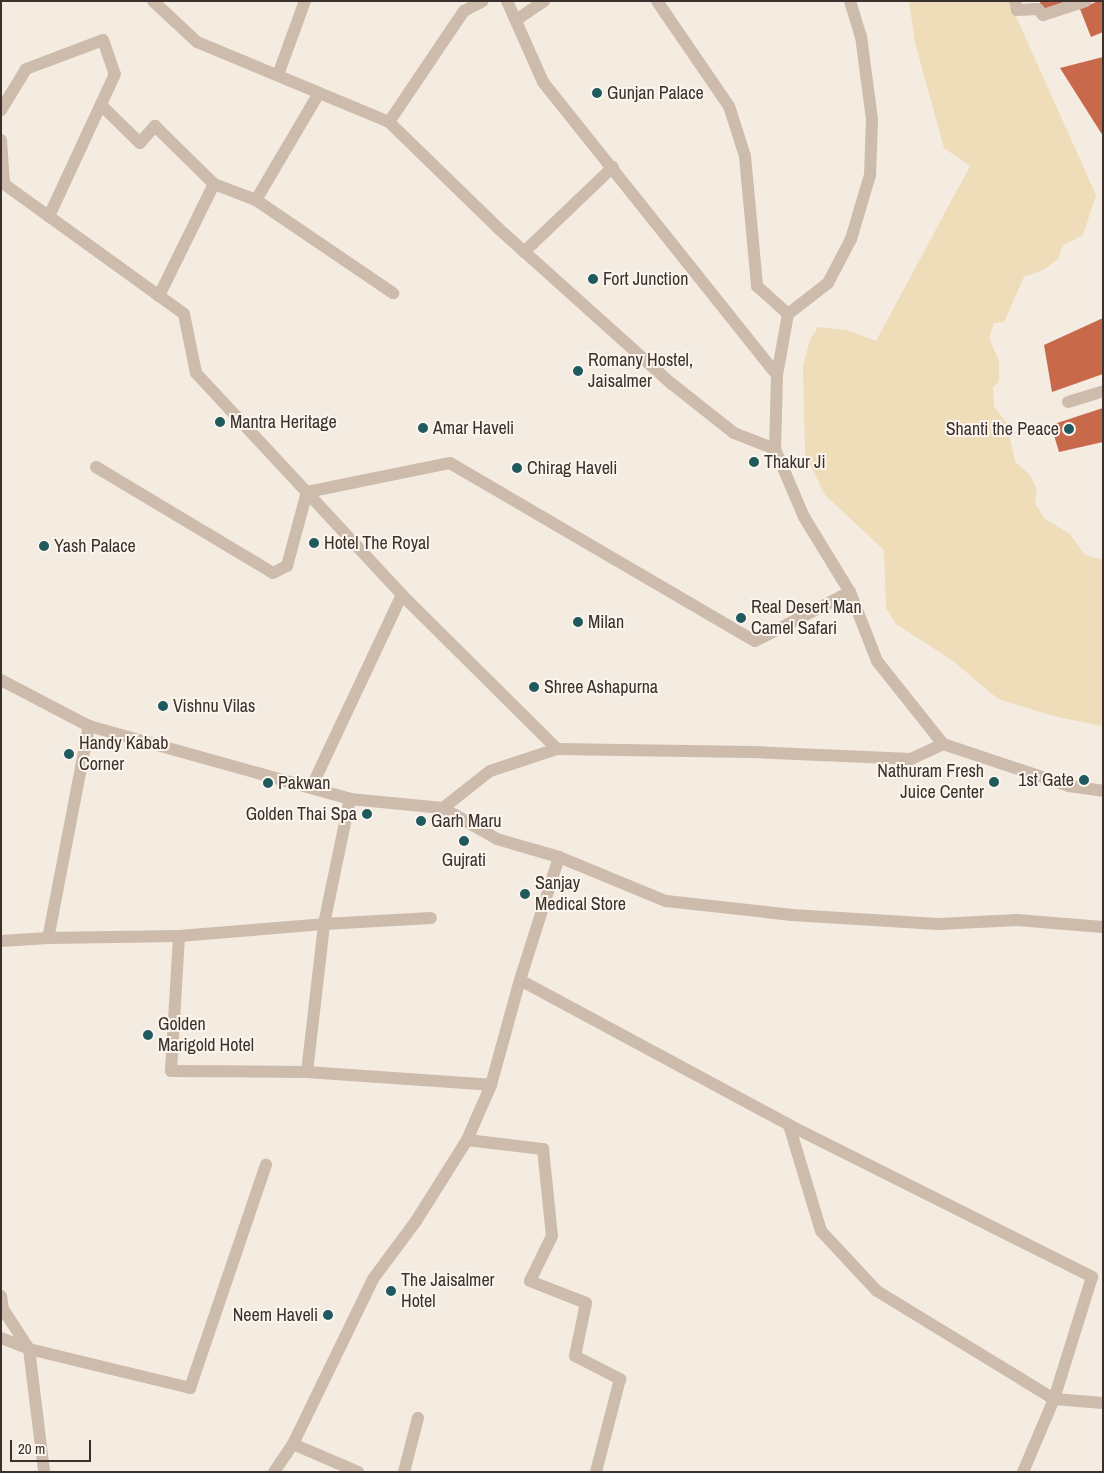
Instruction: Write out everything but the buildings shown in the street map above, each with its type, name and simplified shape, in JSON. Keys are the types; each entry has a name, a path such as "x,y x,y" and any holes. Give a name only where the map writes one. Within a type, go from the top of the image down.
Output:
{"street":[{"path":"153,1 198,42 389,122 524,252 672,384 734,433 776,449"},
{"path":"278,76 305,1"},
{"path":"389,122 464,11 484,1"},
{"path":"507,1 544,82 777,375"},
{"path":"516,20 544,1"},
{"path":"657,1 729,106 745,156 757,286 788,314"},
{"path":"850,1 861,36 872,119 870,175 852,239 828,284 788,314 777,375 776,449 804,517 850,592 877,661 943,744 1069,786 1103,791"},
{"path":"1015,1 1017,10 1038,9 1043,15 1086,1"},
{"path":"1,110 26,69 103,40 115,74 49,216"},
{"path":"256,200 319,93"},
{"path":"101,105 140,143 155,126 214,184 256,200 393,293"},
{"path":"1,140 4,184 184,314 196,373 402,595 557,749"},
{"path":"524,252 613,167"},
{"path":"159,296 214,184"},
{"path":"1068,402 1103,391"},
{"path":"306,492 450,463 755,640 850,592"},
{"path":"96,467 273,573 287,566 306,492"},
{"path":"311,788 402,595"},
{"path":"1,680 89,726 350,799 443,808 497,839 559,857 666,901 792,915 938,924 1017,920 1103,928"},
{"path":"48,938 89,726"},
{"path":"443,808 490,771 557,749 752,752 911,759 943,744"},
{"path":"306,1072 324,924 350,799"},
{"path":"274,1472 293,1444 373,1278 416,1221 468,1140 491,1084 520,980 559,857"},
{"path":"1,941 48,938 179,936 324,924 431,918"},
{"path":"179,936 171,1070 306,1072 491,1084"},
{"path":"520,980 789,1125 1092,1277 1054,1399 1023,1472"},
{"path":"789,1125 822,1231 877,1291 1054,1399 1103,1403"},
{"path":"468,1140 544,1149 552,1236 530,1281 586,1303 575,1356 620,1379 596,1472"},
{"path":"1,1338 29,1350 190,1388 266,1165"},
{"path":"1,1296 3,1309 29,1350 44,1472"},
{"path":"404,1472 418,1418"},
{"path":"293,1444 358,1472"}],"sand":[{"path":"909,1 1009,1 1096,195 1083,235 1063,245 1058,259 1045,269 1024,277 1004,322 994,323 989,338 999,361 999,382 993,387 994,406 1007,424 1015,462 1029,474 1037,489 1035,504 1045,519 1070,534 1085,555 1103,560 1103,726 1057,717 998,699 953,661 896,624 886,608 884,550 825,495 805,454 803,365 810,340 818,327 847,330 876,341 970,166 944,148 915,43"}],"place":[{"name":"Gunjan Palace","path":"597,93"},
{"name":"Fort Junction","path":"593,279"},
{"name":"Romany Hostel, Jaisalmer","path":"578,371"},
{"name":"Mantra Heritage","path":"220,422"},
{"name":"Amar Haveli","path":"423,428"},
{"name":"Shanti the Peace","path":"1069,429"},
{"name":"Thakur Ji","path":"754,462"},
{"name":"Chirag Haveli","path":"517,468"},
{"name":"Hotel The Royal","path":"314,543"},
{"name":"Yash Palace","path":"44,546"},
{"name":"Real Desert Man Camel Safari","path":"741,618"},
{"name":"Milan","path":"578,622"},
{"name":"Shree Ashapurna","path":"534,687"},
{"name":"Vishnu Vilas","path":"163,706"},
{"name":"Handy Kabab Corner","path":"69,754"},
{"name":"1st Gate","path":"1084,780"},
{"name":"Nathuram Fresh Juice Center","path":"994,782"},
{"name":"Pakwan","path":"268,783"},
{"name":"Golden Thai Spa","path":"367,814"},
{"name":"Garh Maru","path":"421,821"},
{"name":"Gujrati","path":"464,841"},
{"name":"Sanjay Medical Store","path":"525,894"},
{"name":"Golden Marigold Hotel","path":"148,1035"},
{"name":"The Jaisalmer Hotel","path":"391,1291"},
{"name":"Neem Haveli","path":"328,1315"}]}
